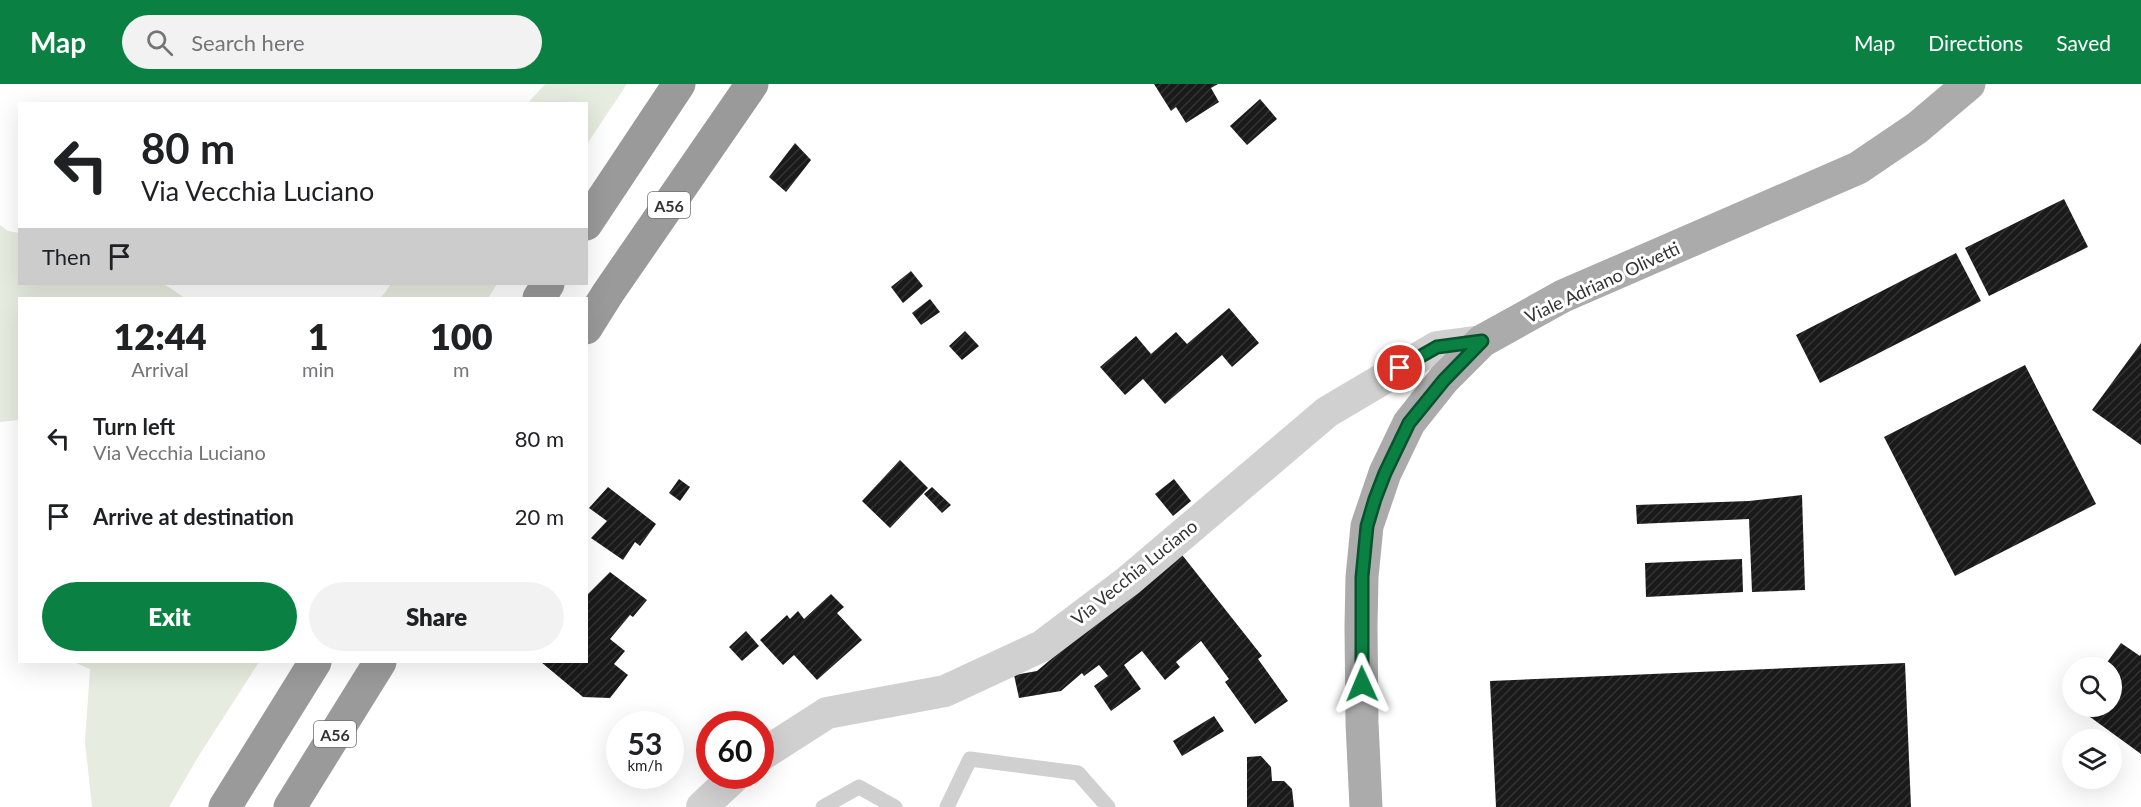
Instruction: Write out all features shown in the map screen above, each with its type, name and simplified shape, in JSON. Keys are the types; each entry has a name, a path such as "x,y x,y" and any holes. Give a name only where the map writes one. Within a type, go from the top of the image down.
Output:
{"highway":[{"path":"588,221 679,84"},
{"name":"A56","path":"588,325 752,84"},
{"path":"225,807 314,663"},
{"name":"A56","path":"290,807 379,663"}],"main road":[{"name":"Viale Adriano Olivetti","path":"1366,807 1361,626 1362,577 1367,526 1385,473 1409,423 1444,380 1482,341 1563,296 1858,168 1917,128 1969,84"}],"street":[{"name":"Via Vecchia Luciano","path":"774,747 827,713 945,691 1042,646 1128,581 1327,412 1437,347 1482,341"},
{"path":"702,807 721,789"}],"lane":[{"path":"947,807 970,759 1078,773 1108,807"},
{"path":"824,807 859,787 895,807"}],"shaded area":[{"path":"545,84 627,84 588,142 588,102 529,102"},
{"path":"0,225 8,231 18,233 18,285 166,285 184,297 18,297 18,420 0,422"},
{"path":"390,285 496,285 489,297 382,297"},
{"path":"76,663 258,663 169,807 92,807 85,742 90,669"}],"building":[{"path":"1154,84 1218,84 1211,88 1219,102 1186,123 1176,107 1171,111"},
{"path":"1260,99 1277,119 1247,145 1230,126"},
{"path":"795,143 811,160 786,192 769,177"},
{"path":"2064,199 2088,247 1989,296 1965,248"},
{"path":"1956,253 1981,301 1820,383 1796,335"},
{"path":"911,271 923,286 903,303 891,287"},
{"path":"930,299 940,312 921,325 912,313"},
{"path":"1229,308 1259,343 1232,367 1222,355 1165,404 1143,379 1125,395 1100,367 1136,336 1151,354 1176,332 1187,344"},
{"path":"965,331 979,346 962,360 949,346"},
{"path":"2141,343 2141,445 2092,410"},
{"path":"2025,365 2096,504 1955,576 1884,437"},
{"path":"900,460 928,488 890,528 862,501"},
{"path":"679,479 690,487 680,501 669,493"},
{"path":"1174,479 1191,501 1173,516 1155,494"},
{"path":"608,487 656,524 640,546 635,542 623,560 591,538 607,521 589,508"},
{"path":"932,487 951,505 942,513 924,494"},
{"path":"1802,495 1805,590 1752,592 1749,519 1637,524 1636,505 1749,501"},
{"path":"1179,551 1262,656 1258,659 1288,701 1255,724 1225,682 1229,679 1201,641 1176,662 1180,667 1165,680 1142,651 1124,665 1141,689 1111,711 1094,686 1108,676 1099,665 1084,676 1082,673 1061,691 1019,698 1014,675 1037,671"},
{"path":"1742,559 1743,592 1646,597 1645,563"},
{"path":"610,572 647,600 633,617 630,615 610,639 625,651 614,664 628,675 610,698 583,697 542,663 588,663 588,594"},
{"path":"831,594 844,607 837,613 862,640 817,680 794,655 783,665 760,640 787,615 790,619 798,611 804,619"},
{"path":"746,631 759,646 742,661 729,647"},
{"path":"2121,643 2140,656 2141,654 2141,754 2122,740 2122,729 2107,729 2090,717 2122,717 2122,657 2111,657"},
{"path":"1905,663 1911,807 1496,807 1490,681"},
{"path":"1214,716 1224,731 1182,756 1173,741"},
{"path":"1261,756 1271,767 1272,781 1284,781 1292,789 1294,807 1247,807 1247,757"}],"route":[{"path":"1362,684 1362,577 1367,526 1375,499 1409,423 1444,380 1482,341 1437,347 1400,368"}]}
